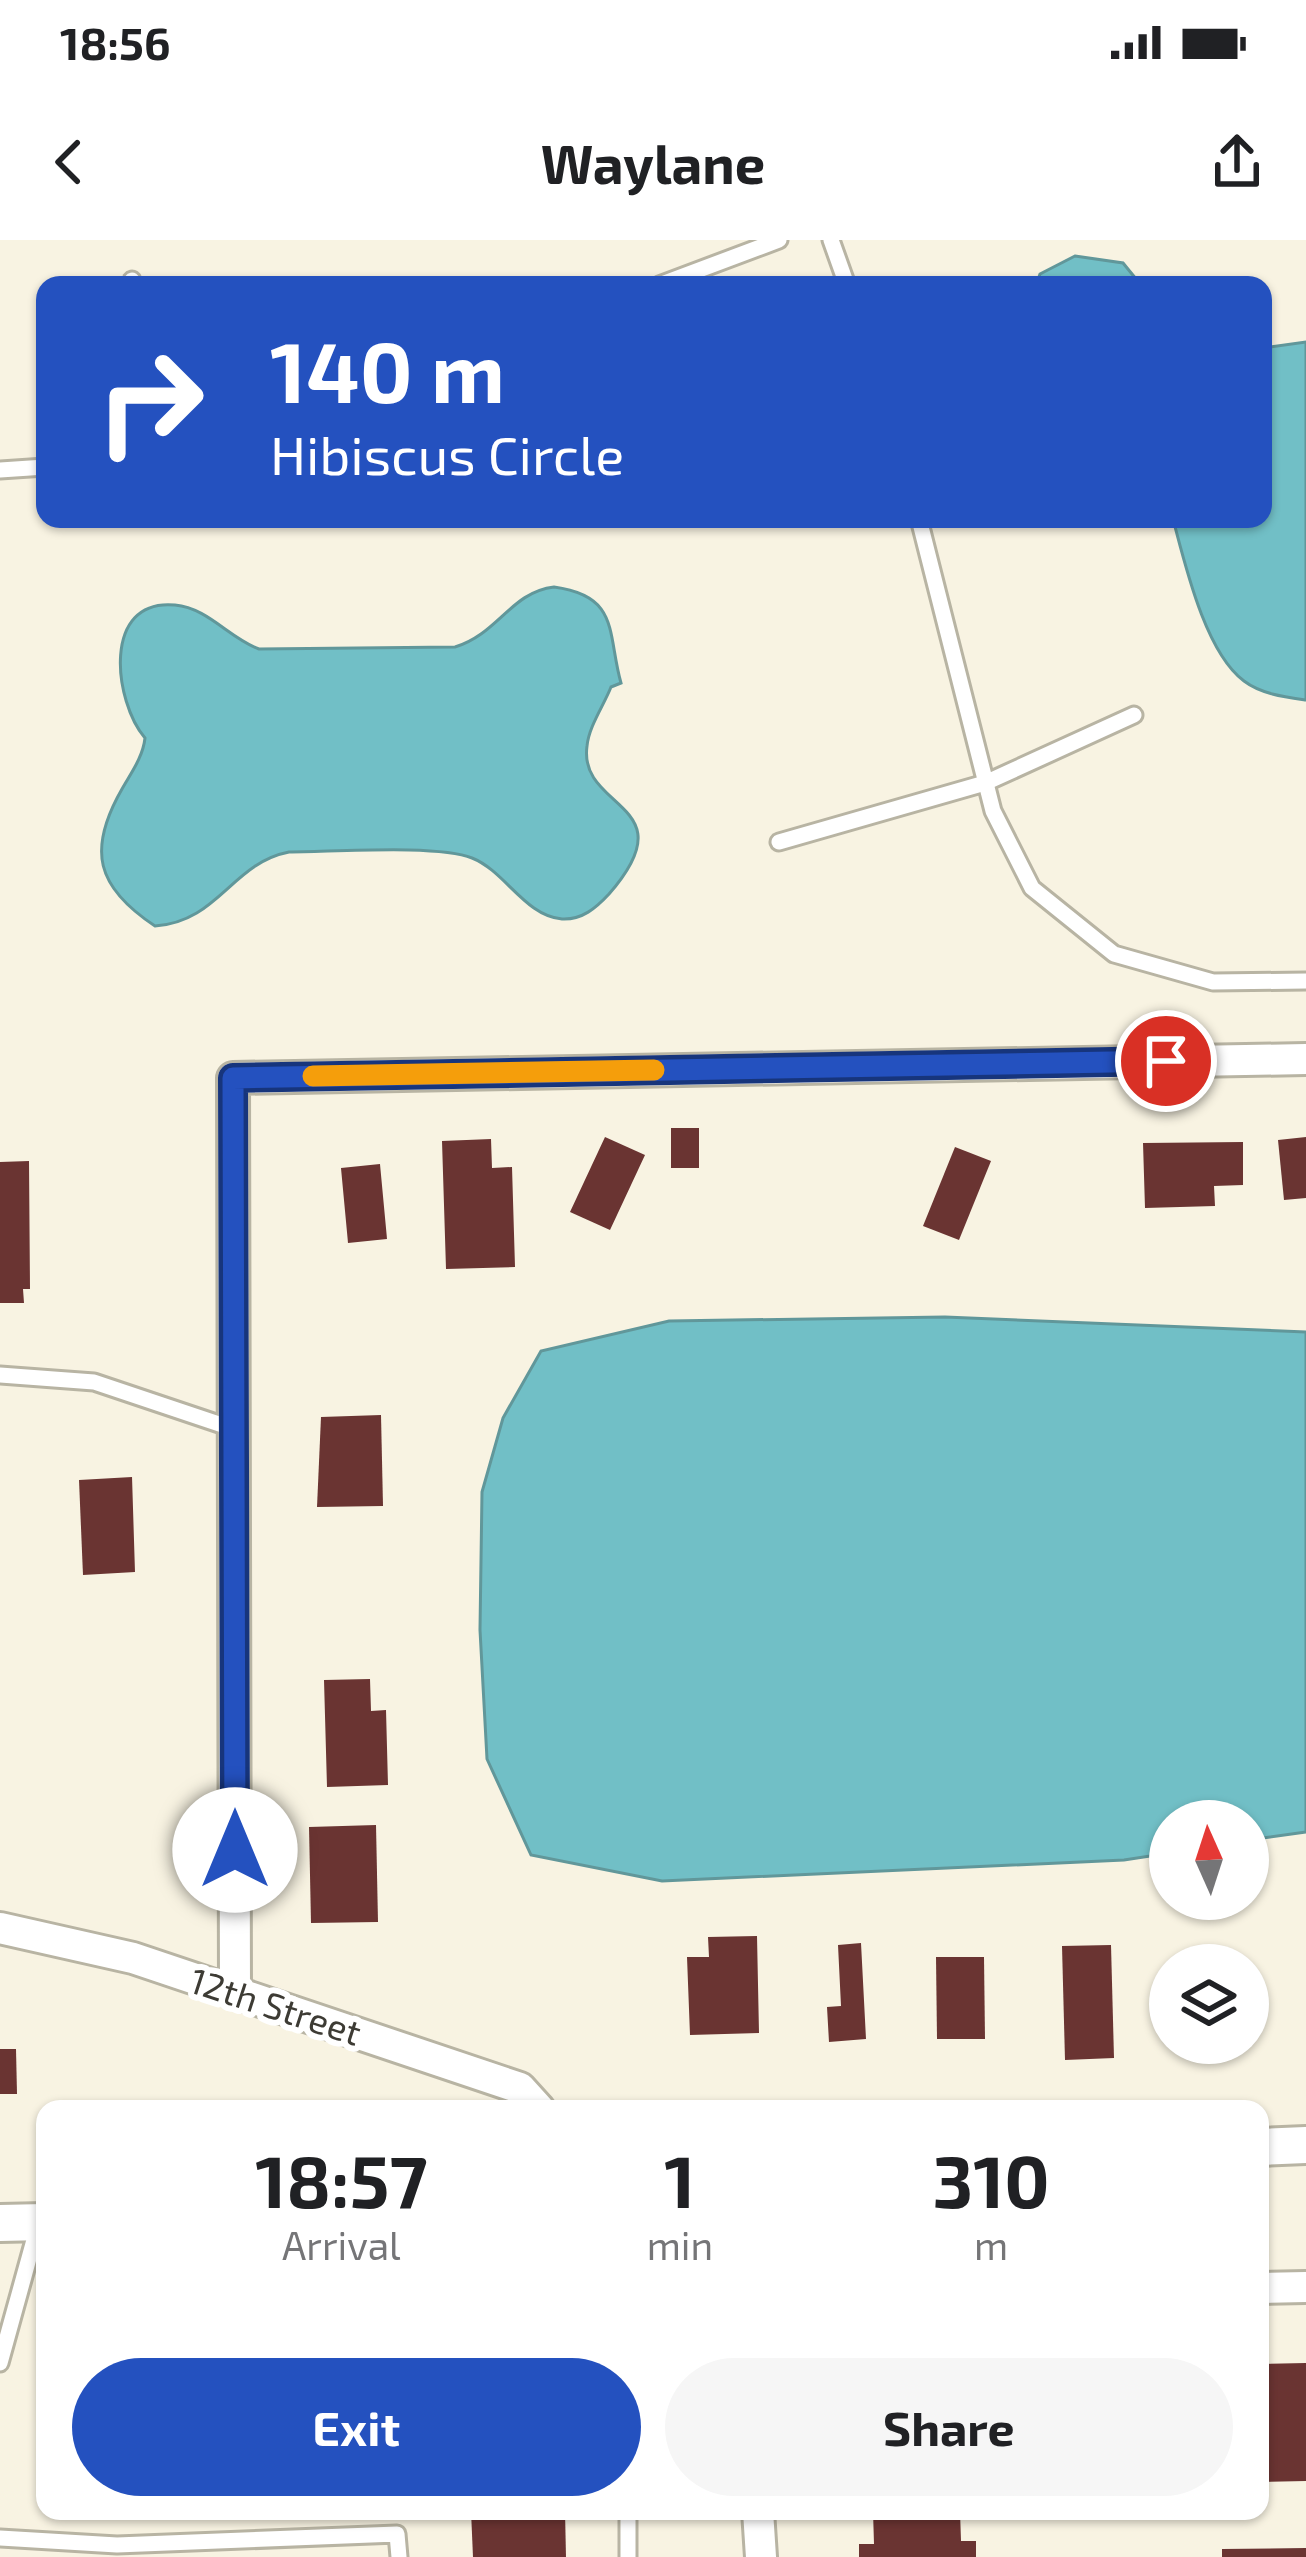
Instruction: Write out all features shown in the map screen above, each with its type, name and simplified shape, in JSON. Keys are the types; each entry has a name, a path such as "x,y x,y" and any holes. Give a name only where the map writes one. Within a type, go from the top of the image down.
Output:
{"street":[{"path":"236,1991 233,1078 1306,1058"},
{"name":"12th Street","path":"0,1928 133,1958 236,1991 520,2088 531,2100"},
{"path":"1269,2147 1306,2145"},
{"path":"0,2223 36,2222"},
{"path":"1269,2288 1306,2287"},
{"path":"758,2520 760,2557"}],"lane":[{"path":"683,276 779,240"},
{"path":"831,240 844,276"},
{"path":"0,470 36,468"},
{"path":"921,528 993,812 1032,888 1114,954 1213,982 1306,981"},
{"path":"779,842 986,783 1134,716"},
{"path":"0,1375 94,1382 234,1429"},
{"path":"0,2363 36,2242"},
{"path":"628,2520 628,2557"},
{"path":"0,2538 118,2551 398,2534 399,2557"}],"water":[{"path":"1075,256 1123,263 1134,276 1039,276"},
{"path":"1306,342 1306,700 1258,689 1230,668 1198,606 1175,528 1272,528 1272,347"},
{"path":"554,587 590,599 607,620 621,683 611,687 591,731 589,767 598,784 635,824 638,841 631,864 609,894 588,912 569,919 549,916 484,864 435,851 289,852 253,868 195,914 155,926 109,882 103,866 104,831 145,738 126,701 121,655 135,618 151,607 187,607 259,649 455,647 483,633 526,597"},
{"path":"945,1317 1306,1332 1306,1832 1269,1837 1269,1800 1149,1800 1149,1856 1124,1860 662,1881 531,1855 487,1759 480,1630 482,1492 503,1418 541,1351 669,1321"}],"building":[{"path":"671,1128 699,1128 699,1168 671,1168"},
{"path":"605,1137 645,1155 610,1230 570,1212"},
{"path":"1306,1137 1306,1198 1284,1200 1278,1140"},
{"path":"491,1139 492,1168 512,1167 515,1267 446,1269 442,1141"},
{"path":"1243,1142 1243,1185 1214,1186 1215,1206 1145,1208 1143,1143"},
{"path":"955,1147 991,1161 959,1240 923,1226"},
{"path":"29,1161 30,1289 23,1289 24,1303 0,1303 0,1162"},
{"path":"380,1164 387,1239 348,1243 341,1168"},
{"path":"381,1415 383,1506 317,1507 321,1417"},
{"path":"132,1477 135,1572 83,1575 79,1480"},
{"path":"370,1679 371,1711 386,1710 388,1785 327,1787 324,1680"},
{"path":"376,1825 378,1922 311,1923 309,1827"},
{"path":"757,1936 759,2033 690,2035 687,1957 709,1957 708,1937"},
{"path":"861,1943 866,2039 829,2042 827,2007 841,2006 838,1945"},
{"path":"1111,1945 1114,2058 1065,2060 1062,1946"},
{"path":"936,1957 984,1957 985,2039 937,2039"},
{"path":"0,2049 16,2049 17,2094 0,2094"},
{"path":"1306,2363 1306,2481 1269,2482 1269,2364"},
{"path":"471,2520 565,2520 566,2557 473,2557"},
{"path":"873,2520 960,2520 961,2541 976,2541 976,2557 859,2557 859,2544 874,2544"},
{"path":"1306,2548 1306,2557 1222,2557 1222,2549"}],"slow traffic":[{"path":"313,1076 654,1070"}],"route":[{"path":"235,1850 233,1078 1166,1061"}]}
